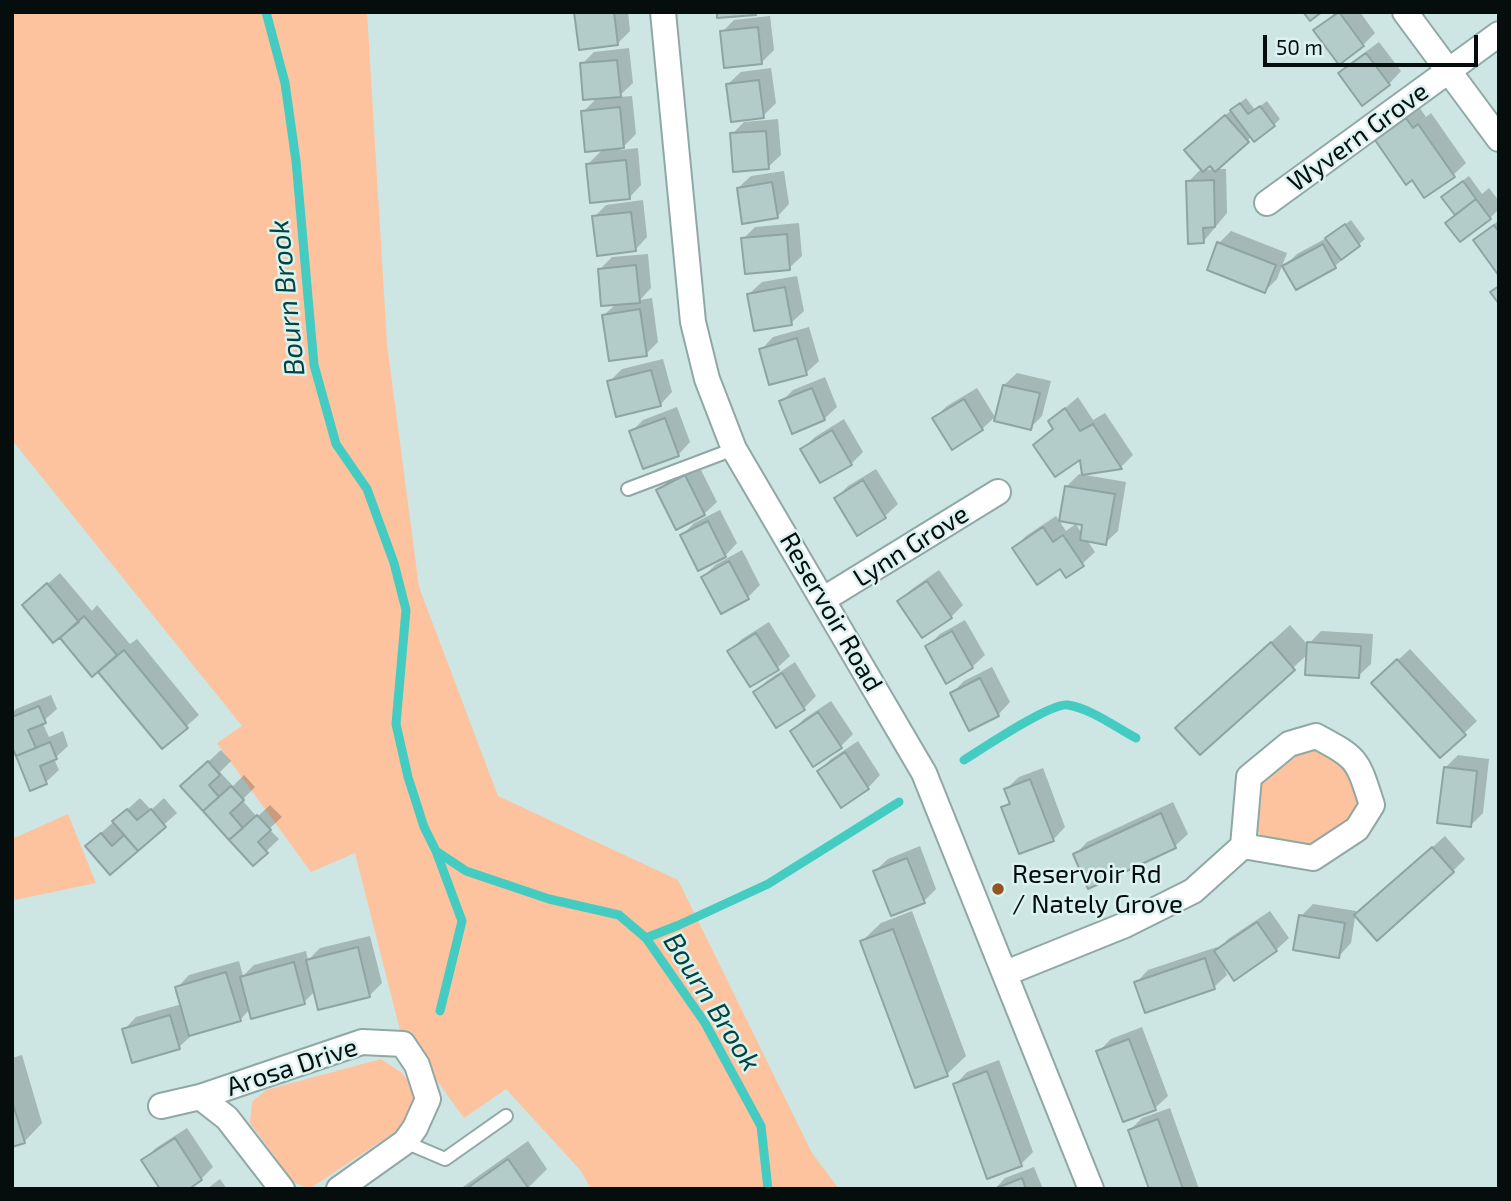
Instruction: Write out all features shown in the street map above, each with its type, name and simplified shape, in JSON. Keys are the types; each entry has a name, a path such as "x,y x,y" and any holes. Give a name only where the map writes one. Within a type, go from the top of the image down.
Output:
{"street":[{"name":"Reservoir Road","path":"663,12 693,322 707,379 734,449 924,773 1091,1189"},
{"path":"1405,12 1499,139"},
{"name":"Wyvern Grove","path":"1267,203 1499,34"},
{"name":"Lynn Grove","path":"824,599 998,492"},
{"path":"1006,974 1125,925 1193,891 1243,846 1250,777 1289,744 1316,736 1348,753 1360,768 1372,805 1357,829 1313,858 1243,846"},
{"name":"Arosa Drive","path":"161,1106 200,1097 362,1042 403,1044 417,1065 428,1099 415,1128 405,1142 339,1189"},
{"name":"Arosa Drive","path":"200,1097 227,1118 282,1189"}],"lane":[{"path":"628,489 734,449"},
{"path":"405,1142 445,1159 506,1116"}],"shaded area":[{"path":"12,12 367,12 387,344 419,587 498,796 678,880 812,1153 839,1189 591,1189 581,1171 506,1089 464,1118 400,1030 355,853 311,872 217,743 242,726 12,440"},
{"path":"1316,747 1351,773 1361,801 1348,821 1309,848 1265,840 1254,827 1259,783 1293,753"},
{"path":"68,814 96,883 15,900 12,884 12,839"},
{"path":"381,1059 402,1073 415,1089 415,1110 398,1130 309,1189 293,1182 250,1123 252,1102 266,1090"}],"building":[{"path":"574,12 614,12 618,45 579,50"},
{"path":"717,12 756,12 756,15 717,18"},
{"path":"1303,12 1322,12 1310,21"},
{"path":"1339,12 1364,46 1339,65 1313,30"},
{"path":"758,27 762,64 724,68 720,31"},
{"path":"1366,53 1390,85 1362,106 1338,73"},
{"path":"617,60 621,97 583,100 580,63"},
{"path":"759,80 764,118 731,122 726,84"},
{"path":"1240,103 1248,114 1260,106 1275,126 1254,142 1230,110"},
{"path":"620,107 624,148 585,152 581,111"},
{"path":"1225,115 1249,142 1215,172 1210,166 1203,172 1184,150"},
{"path":"1406,118 1413,128 1418,124 1455,177 1424,198 1412,180 1406,185 1375,140"},
{"path":"766,131 769,169 733,172 730,133"},
{"path":"626,160 630,199 590,203 586,164"},
{"path":"1214,180 1215,227 1203,228 1204,243 1188,244 1186,181"},
{"path":"1463,181 1476,199 1455,215 1441,197"},
{"path":"772,182 778,218 742,224 737,188"},
{"path":"1476,199 1491,219 1460,242 1445,223"},
{"path":"631,212 636,251 597,256 592,216"},
{"path":"1345,224 1360,246 1341,260 1325,238"},
{"path":"1494,225 1499,232 1499,276 1473,240"},
{"path":"787,234 790,270 745,274 741,238"},
{"path":"1217,242 1276,265 1265,293 1207,270"},
{"path":"1323,244 1336,268 1296,290 1282,266"},
{"path":"636,265 640,303 601,306 598,269"},
{"path":"1499,286 1499,304 1490,292"},
{"path":"785,287 792,325 754,331 747,294"},
{"path":"640,309 647,356 609,361 602,315"},
{"path":"797,338 807,375 769,385 759,349"},
{"path":"651,370 661,406 616,417 607,381"},
{"path":"1003,385 1040,393 1031,430 994,421"},
{"path":"812,388 825,420 792,434 779,401"},
{"path":"964,399 983,430 952,450 932,418"},
{"path":"1065,408 1080,431 1093,424 1122,469 1082,475 1080,460 1055,477 1033,445 1053,429 1048,421"},
{"path":"665,418 679,456 643,469 629,431"},
{"path":"832,430 852,465 820,483 800,449"},
{"path":"685,475 705,515 676,530 656,490"},
{"path":"863,480 886,518 857,536 834,498"},
{"path":"1065,486 1115,494 1106,545 1080,540 1082,525 1059,521"},
{"path":"708,521 726,557 698,571 680,535"},
{"path":"1043,527 1053,542 1063,535 1084,566 1066,578 1060,569 1037,585 1012,548"},
{"path":"729,561 749,599 721,614 701,577"},
{"path":"927,581 952,618 922,638 897,601"},
{"path":"47,583 79,622 53,643 22,605"},
{"path":"84,616 117,655 92,677 60,638"},
{"path":"952,631 973,668 946,684 925,646"},
{"path":"756,633 779,670 750,687 727,651"},
{"path":"1271,642 1295,670 1200,755 1175,728"},
{"path":"1307,642 1361,646 1359,678 1305,675"},
{"path":"124,650 188,728 162,749 98,672"},
{"path":"1397,659 1466,735 1440,758 1371,683"},
{"path":"782,673 805,710 776,728 753,692"},
{"path":"980,678 999,716 969,731 950,693"},
{"path":"39,706 46,723 28,730 36,748 16,756 12,747 12,717"},
{"path":"818,712 842,748 813,767 790,731"},
{"path":"50,742 57,759 40,766 47,784 30,791 16,756"},
{"path":"845,752 869,789 841,808 817,771"},
{"path":"208,761 220,775 209,785 219,797 203,811 180,786"},
{"path":"1444,767 1477,771 1471,827 1437,823"},
{"path":"1030,779 1054,841 1019,854 1001,807 1010,804 1004,789"},
{"path":"231,786 244,800 230,813 243,828 229,840 203,811"},
{"path":"127,809 137,820 151,809 166,827 138,851 112,821"},
{"path":"1161,813 1176,848 1088,889 1073,854"},
{"path":"257,815 271,830 258,842 268,853 253,866 229,840"},
{"path":"101,833 112,846 124,835 138,851 110,875 85,846"},
{"path":"1432,847 1454,872 1377,941 1354,915"},
{"path":"907,858 925,903 891,916 873,871"},
{"path":"1299,915 1345,923 1339,958 1293,950"},
{"path":"1257,922 1277,951 1234,981 1214,951"},
{"path":"893,929 948,1076 915,1088 860,941"},
{"path":"358,947 370,997 318,1010 306,960"},
{"path":"1205,958 1215,989 1145,1013 1134,982"},
{"path":"294,962 305,1004 251,1019 240,977"},
{"path":"226,972 241,1021 189,1036 175,987"},
{"path":"170,1015 180,1049 132,1063 122,1029"},
{"path":"1129,1039 1156,1110 1123,1122 1096,1051"},
{"path":"987,1071 1022,1166 987,1179 953,1084"},
{"path":"12,1101 25,1143 12,1147"},
{"path":"1158,1119 1183,1189 1149,1189 1128,1130"},
{"path":"175,1138 202,1180 189,1189 160,1189 141,1160"},
{"path":"508,1159 529,1189 466,1189"},
{"path":"1022,1178 1026,1189 994,1189"}],"waterway":[{"name":"Bourn Brook","path":"266,12 285,83 296,161 314,365 336,444 367,489 394,563 406,610 396,724 408,777 424,827 436,851 462,921 440,1011"},
{"path":"964,760 1032,718 1059,706 1068,705 1086,710 1136,738"},
{"path":"646,938 768,884 899,802"},
{"name":"Bourn Brook","path":"436,851 466,871 549,899 619,915 646,938 705,1023 761,1126 768,1189"}],"place":[{"name":"Reservoir Rd / Nately Grove","path":"998,889"}]}
